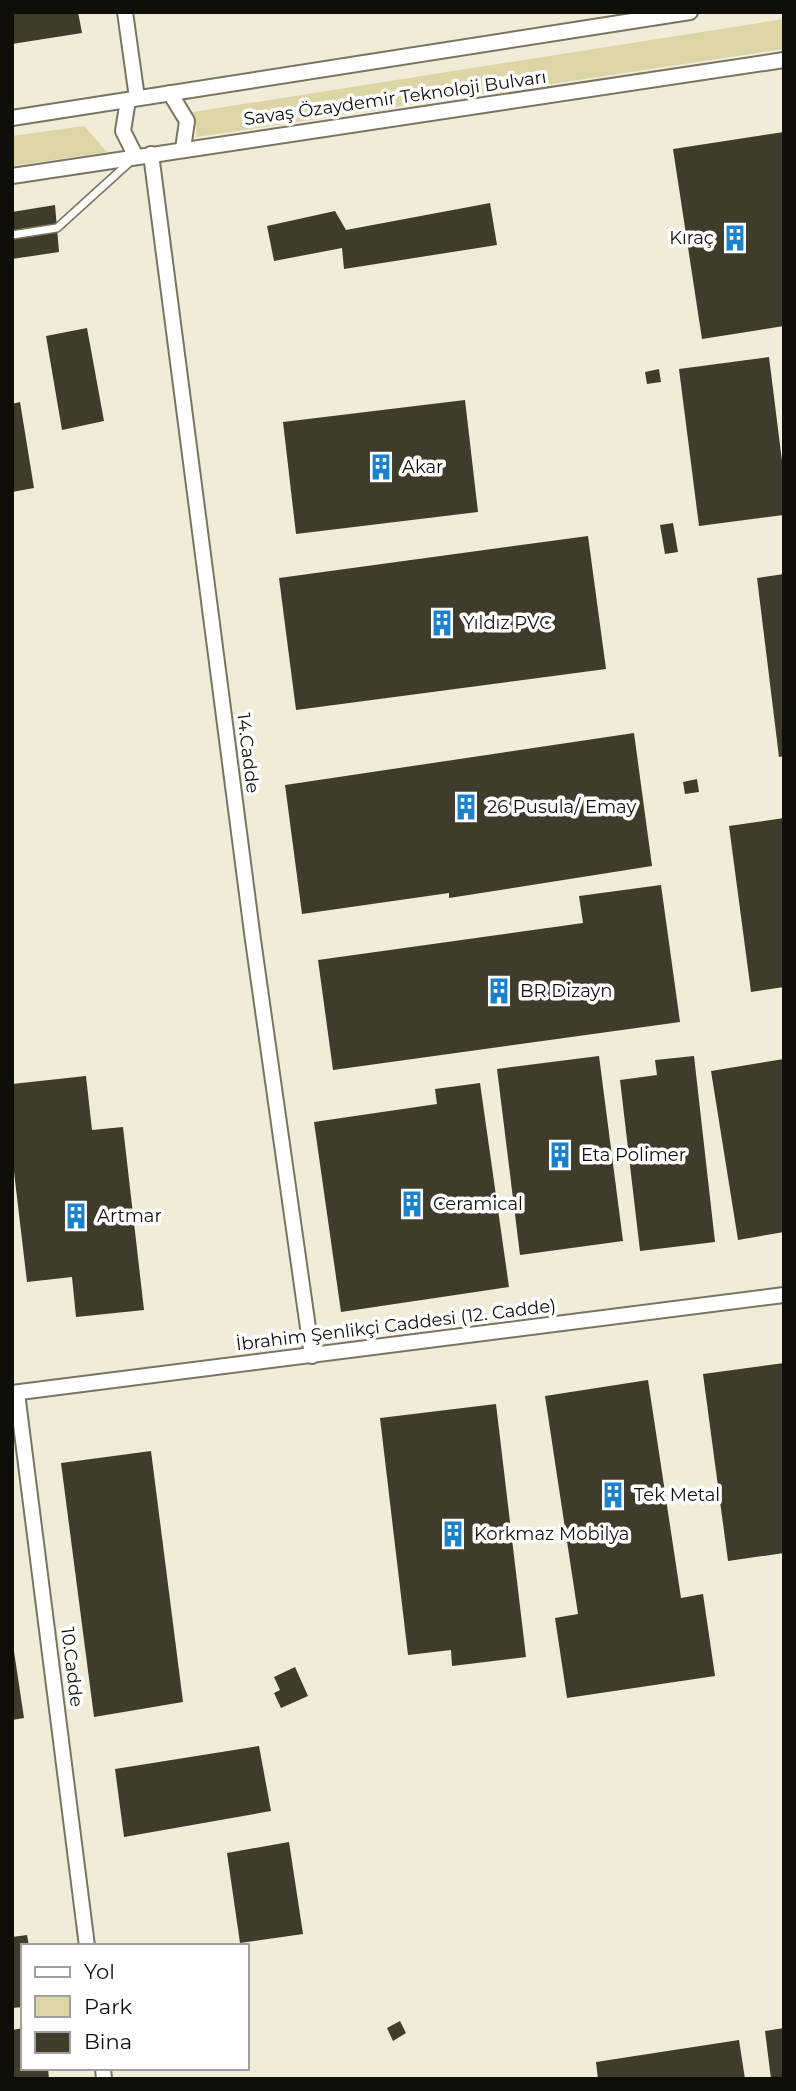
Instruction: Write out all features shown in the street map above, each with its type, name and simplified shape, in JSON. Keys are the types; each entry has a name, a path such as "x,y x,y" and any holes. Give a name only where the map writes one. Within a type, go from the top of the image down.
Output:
{"street":[{"path":"125,12 132,99 123,131 136,157"},
{"path":"12,118 690,12"},
{"name":"Savaş Özaydemir Teknoloji Bulvarı","path":"12,176 784,60"},
{"path":"170,93 187,121 183,149"},
{"name":"14.Cadde","path":"151,155 253,940 312,1356"},
{"name":"İbrahim Şenlikçi Caddesi (12. Cadde)","path":"15,1393 784,1295"},
{"name":"10.Cadde","path":"15,1393 87,1944"}],"lane":[{"path":"12,235 57,228 136,157"}],"green space":[{"path":"784,19 784,49 197,137 193,112"},
{"path":"84,126 107,152 12,166 12,136"}],"building":[{"path":"12,12 78,12 82,33 12,44"},
{"name":"Kıraç","path":"784,132 784,326 702,339 673,149"},
{"path":"490,203 497,245 344,269 342,248 274,261 267,226 335,211 346,230"},
{"path":"55,205 59,252 12,259 12,212"},
{"path":"87,328 104,421 62,430 46,336"},
{"path":"769,357 784,477 784,515 699,526 679,369"},
{"path":"659,369 661,382 647,384 645,372"},
{"name":"Akar","path":"465,400 478,512 296,534 283,422"},
{"path":"20,402 34,488 12,492 12,404"},
{"path":"673,523 678,552 665,554 660,525"},
{"name":"Yıldız PVC","path":"588,536 606,669 296,710 279,578"},
{"path":"784,574 784,756 779,757 757,578"},
{"name":"26 Pusula/ Emay","path":"634,733 652,866 449,898 449,893 302,914 285,785"},
{"path":"697,779 699,792 685,794 683,782"},
{"path":"784,818 784,987 751,992 729,826"},
{"name":"BR Dizayn","path":"661,885 680,1022 333,1070 318,960 583,923 579,896"},
{"name":"Eta Polimer","path":"599,1056 623,1241 520,1255 497,1069"},
{"path":"694,1056 715,1242 640,1251 620,1080 657,1075 655,1060"},
{"path":"784,1059 784,1232 738,1240 711,1071"},
{"name":"Artmar","path":"86,1076 92,1130 123,1127 144,1310 76,1317 72,1277 27,1282 12,1155 12,1084"},
{"name":"Ceramical","path":"480,1083 509,1287 341,1312 314,1122 437,1104 435,1089"},
{"path":"784,1363 784,1553 728,1561 703,1374"},
{"name":"Tek Metal","path":"648,1380 681,1598 703,1594 715,1676 567,1698 555,1618 578,1614 545,1396"},
{"name":"Korkmaz Mobilya","path":"496,1404 526,1657 452,1666 451,1650 408,1655 380,1418"},
{"path":"151,1451 183,1702 94,1717 61,1463"},
{"path":"12,1638 24,1718 12,1720"},
{"path":"295,1667 308,1696 281,1708 274,1693 280,1690 274,1677"},
{"path":"259,1746 271,1811 124,1837 115,1769"},
{"path":"289,1842 303,1934 240,1943 227,1853"},
{"path":"27,1935 29,1944 21,1944 21,2007 12,2008 12,1937"},
{"path":"400,2021 406,2033 393,2041 387,2028"},
{"path":"21,2028 21,2070 48,2070 49,2079 12,2079 12,2030"},
{"path":"784,2028 784,2079 771,2079 765,2031"},
{"path":"739,2040 745,2079 598,2079 596,2062"}],"place":[{"name":"Kıraç","path":"735,238"},
{"name":"Akar","path":"381,467"},
{"name":"Yıldız PVC","path":"442,623"},
{"name":"26 Pusula/ Emay","path":"466,807"},
{"name":"BR Dizayn","path":"499,991"},
{"name":"Eta Polimer","path":"560,1155"},
{"name":"Ceramical","path":"412,1204"},
{"name":"Artmar","path":"76,1216"},
{"name":"Tek Metal","path":"613,1495"},
{"name":"Korkmaz Mobilya","path":"453,1534"}]}
